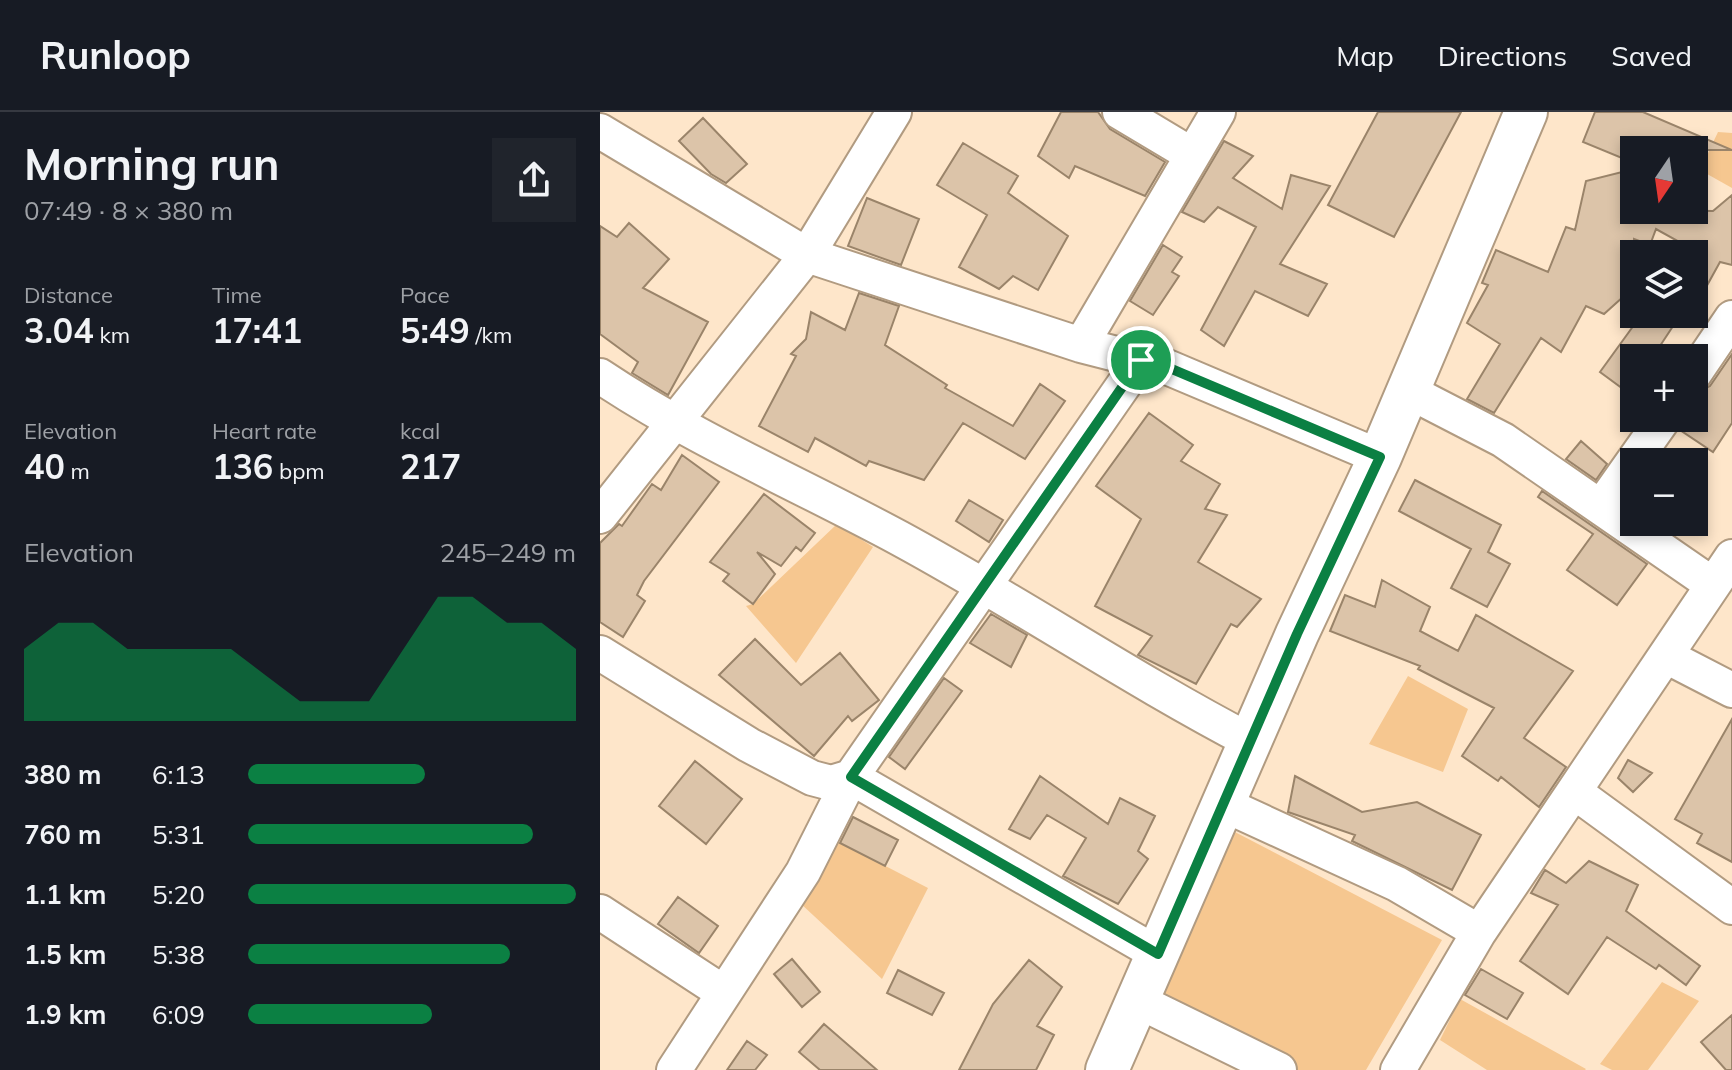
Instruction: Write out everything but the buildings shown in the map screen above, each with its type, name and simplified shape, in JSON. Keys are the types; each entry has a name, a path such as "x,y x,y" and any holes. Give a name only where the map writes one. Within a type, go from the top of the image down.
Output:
{"street":[{"path":"600,516 807,255 894,112"},
{"path":"1120,112 1192,155"},
{"path":"1081,345 1218,112"},
{"path":"1107,1070 1297,634 1380,457 1526,112"},
{"path":"600,131 807,255 1081,345 1167,367 1380,457"},
{"path":"1708,353 1732,318"},
{"path":"674,1070 803,872 851,777 1141,360"},
{"path":"600,376 675,423 900,538 1171,700 1252,742"},
{"path":"1408,391 1503,440 1713,585"},
{"path":"1601,507 1654,432"},
{"path":"1398,1070 1479,932 1576,793 1732,557"},
{"path":"600,653 749,745 812,778 831,783 851,777 1158,954"},
{"path":"1666,656 1732,690"},
{"path":"1576,793 1732,907"},
{"path":"1223,804 1397,884 1479,932"},
{"path":"600,912 724,993"},
{"path":"1138,1001 1279,1070"}],"shaded area":[{"path":"1718,132 1732,133 1732,188 1708,174 1708,153"},
{"path":"837,524 873,547 796,663 746,606 753,604"},
{"path":"1408,676 1468,709 1443,772 1369,744"},
{"path":"1231,830 1442,940 1366,1070 1275,1070 1158,1007"},
{"path":"837,841 928,888 882,979 800,903"},
{"path":"1662,982 1699,1001 1648,1070 1612,1070 1600,1064"},
{"path":"1460,999 1586,1069 1487,1070 1440,1040"}],"route":[{"path":"1141,360 1167,367 1380,457 1297,634 1158,954 851,777 1141,360"}]}
